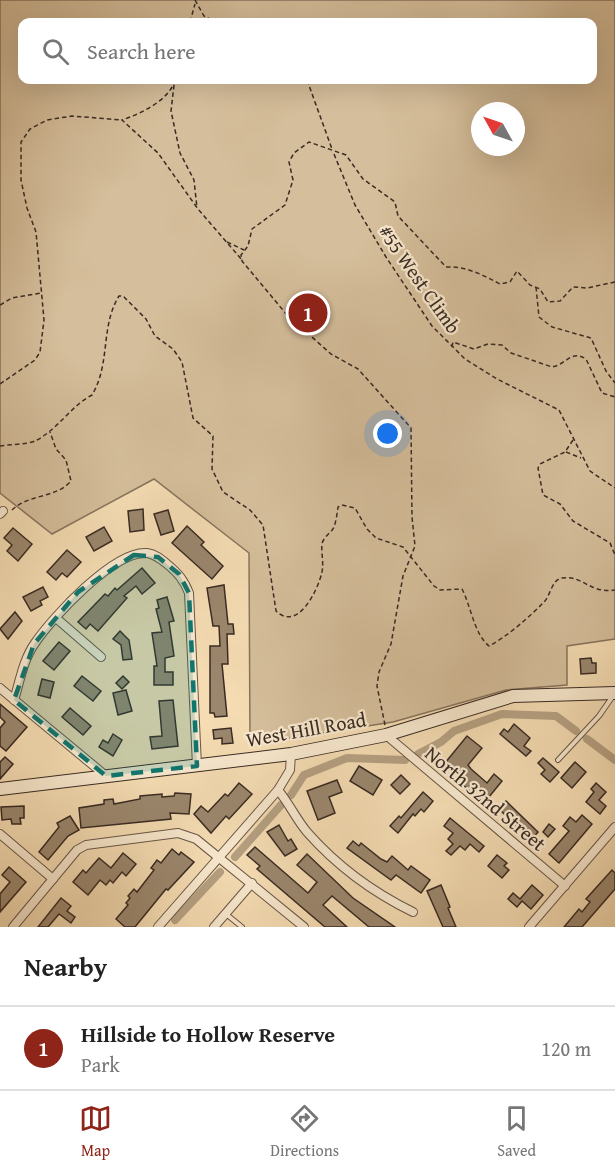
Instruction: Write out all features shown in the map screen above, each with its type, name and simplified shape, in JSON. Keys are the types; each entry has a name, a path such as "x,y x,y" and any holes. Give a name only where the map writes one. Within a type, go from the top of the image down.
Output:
{"street":[{"path":"14,700 25,663 34,644 56,618 95,578 134,555 147,553 158,557 179,574 189,593 197,766"},
{"path":"56,618 101,657"},
{"path":"0,688 106,776"},
{"name":"West Hill Road","path":"0,789 291,754 386,735 513,696 615,693"},
{"name":"North 32nd Street","path":"386,735 565,886"},
{"path":"158,927 278,790 290,770 291,754"},
{"path":"278,790 307,831 344,868 364,885 413,912"},
{"path":"529,927 615,827"},
{"path":"13,927 77,850 97,843 178,833 196,838 304,927"},
{"path":"0,834 53,879"},
{"path":"214,927 252,883"}],"lane":[{"path":"558,760 599,716 615,693"},
{"path":"226,914 242,927"}],"path":[{"path":"191,18 195,1"},
{"path":"195,1 204,16 208,18"},
{"path":"0,384 30,366 39,352 44,320 36,232 27,208 21,180 21,142 30,129 46,120 72,116 122,120 138,114 155,104 174,84"},
{"path":"174,84 171,111 180,153 194,180 198,208"},
{"name":"#55 West Climb","path":"308,84 355,205 432,326 453,349 497,379 559,410 582,458 598,479 615,488"},
{"path":"122,120 158,153 198,208 287,315 332,354 357,369 411,428 412,517 416,546 403,576 391,644 379,672 377,686 386,735"},
{"path":"242,261 244,250 248,246 248,238 255,226 265,217 276,214 285,205 293,180 289,162 294,153 309,142 346,155 363,179 395,202 398,216 446,267 460,267 487,275 500,284 510,282 517,271 535,286 548,302 560,302 573,287 587,288 615,282"},
{"path":"226,242 244,250"},
{"path":"535,286 539,317 552,327 591,338 606,371 615,383"},
{"path":"0,305 12,298 42,293"},
{"path":"0,446 32,442 50,431 80,400 92,395 105,364 108,321 113,305 119,296 123,296 146,319 155,336 173,349 182,362 193,418 213,436 212,469 223,492 250,510 263,525 276,611 281,616 291,618 300,613 315,592 323,570 322,543 333,528 338,507 342,505 355,508 367,529 376,538 396,543 440,590 462,589 477,622 479,634 489,646 524,621 545,602 554,583 561,578 576,579 597,591 615,590"},
{"path":"453,349 453,342 474,349 488,344 502,345 511,353 552,367 558,366 570,356 581,356 586,359 602,393 615,397"},
{"path":"1,513 6,515 23,501 69,484 72,478 66,460 56,449 50,431"},
{"path":"574,438 565,452 540,464 541,491 549,499 560,504 573,521 610,543 615,555"},
{"path":"565,452 582,458"}],"highlighted area":[{"path":"134,555 158,557 179,574 189,593 197,766 106,776 14,700 34,644 78,592"}],"shaded area":[{"path":"0,0 615,0 615,639 567,646 567,685 506,690 393,722 250,744 249,553 154,479 52,534 0,493"}],"building":[{"path":"143,509 144,530 130,532 128,511"},
{"path":"168,510 174,531 161,535 154,514"},
{"path":"187,526 204,542 201,545 223,566 212,579 172,543"},
{"path":"104,527 112,541 94,551 86,537"},
{"path":"13,528 32,544 18,561 7,551 12,545 4,538"},
{"path":"67,550 81,562 67,577 62,573 56,580 47,572"},
{"path":"142,568 155,583 142,594 136,586 124,596 127,598 98,631 90,624 86,629 78,622 105,594 108,596 115,588 117,590"},
{"path":"224,585 228,624 233,624 234,634 227,634 228,664 222,664 227,716 215,717 214,713 210,713 210,646 220,646 219,626 213,626 207,588"},
{"path":"43,587 48,597 40,601 42,605 31,611 23,597"},
{"path":"167,597 174,621 169,622 174,656 165,658 165,672 173,672 173,685 154,685 154,666 157,666 152,633 162,632 156,609 159,608 157,600"},
{"path":"15,612 22,621 8,639 0,629"},
{"path":"120,631 129,640 132,659 123,660 121,645 113,639"},
{"path":"59,642 70,651 54,670 43,661"},
{"path":"591,658 592,663 596,663 596,673 581,674 580,659"},
{"path":"82,676 101,691 93,701 74,686"},
{"path":"123,676 129,682 122,689 116,683"},
{"path":"42,679 54,682 50,698 38,695"},
{"path":"126,690 132,711 118,715 113,693"},
{"path":"173,700 178,746 152,749 150,737 162,736 159,701"},
{"path":"0,704 27,727 6,751 0,746 0,728 5,722 0,717"},
{"path":"70,708 91,726 83,735 62,717"},
{"path":"514,724 530,738 524,746 531,751 526,756 500,734 504,729 508,732"},
{"path":"231,728 233,743 222,744 222,738 214,739 213,730"},
{"path":"113,734 122,740 113,756 99,747 103,740 108,743"},
{"path":"467,736 482,748 468,765 471,769 487,783 494,774 502,781 489,797 478,788 473,794 463,785 466,781 445,763"},
{"path":"5,757 13,764 0,779 0,762"},
{"path":"543,758 559,772 550,782 541,774 545,770 538,763"},
{"path":"575,762 586,772 572,788 561,778"},
{"path":"359,766 382,780 373,795 350,781"},
{"path":"401,775 410,784 400,794 391,785"},
{"path":"337,780 342,792 329,797 335,813 318,820 307,791"},
{"path":"239,783 252,794 229,819 226,816 211,833 194,814 201,806 208,812 225,794 228,796"},
{"path":"596,783 606,792 599,800 606,806 600,814 586,802 594,792 591,789"},
{"path":"423,792 433,801 424,812 421,809 415,816 413,814 398,833 390,826 399,816 401,818"},
{"path":"175,793 191,794 189,814 170,813 171,819 81,828 79,808 104,804 104,800 113,799 114,804 140,799 140,796 162,794 162,797 174,796"},
{"path":"506,801 538,832 531,840 499,809"},
{"path":"24,806 24,818 20,818 21,824 12,824 11,819 2,820 1,807"},
{"path":"582,815 592,824 559,863 549,854 569,831 563,826 570,817 576,822"},
{"path":"70,816 79,830 68,836 48,860 39,852 59,827 57,823"},
{"path":"450,818 484,846 479,852 470,844 465,850 460,846 451,855 446,851 453,844 448,839 453,833 444,826"},
{"path":"549,824 555,829 548,837 543,832"},
{"path":"279,825 288,841 291,839 297,849 285,856 267,832"},
{"path":"353,841 359,846 361,843 387,862 392,856 408,870 411,866 430,880 421,893 396,875 391,880 347,848"},
{"path":"255,847 308,893 317,882 297,865 307,854 353,898 395,927 369,927 332,896 323,905 347,927 325,927 257,869 260,866 247,855"},
{"path":"172,849 179,855 181,852 194,862 168,890 166,889 135,927 125,927 116,919 128,905 126,903 130,898 128,896 134,889 137,892 154,870 151,868 157,860 161,863"},
{"path":"123,853 136,864 126,876 122,872 113,883 110,880 106,885 100,880 88,895 73,882 83,870 86,873 99,858 111,868"},
{"path":"497,855 507,863 504,866 509,870 502,878 488,866"},
{"path":"9,867 26,882 0,912 0,894 10,882 2,875"},
{"path":"612,870 615,873 615,889 582,927 564,927 579,909 582,912 590,902 586,899"},
{"path":"441,885 456,927 443,927 427,891"},
{"path":"532,885 543,895 531,909 522,901 517,907 508,899 513,893 520,899"},
{"path":"61,898 71,906 67,911 75,917 71,923 59,914 48,927 38,927"}],"waterway":[{"path":"418,754 441,742 454,731 502,714 556,716 576,731"},
{"path":"587,739 615,760"},
{"path":"291,795 304,775 347,758 405,760"},
{"path":"235,857 281,805"},
{"path":"175,920 220,872"}],"place":[{"name":"Hillside to Hollow Reserve","path":"308,313"}]}
